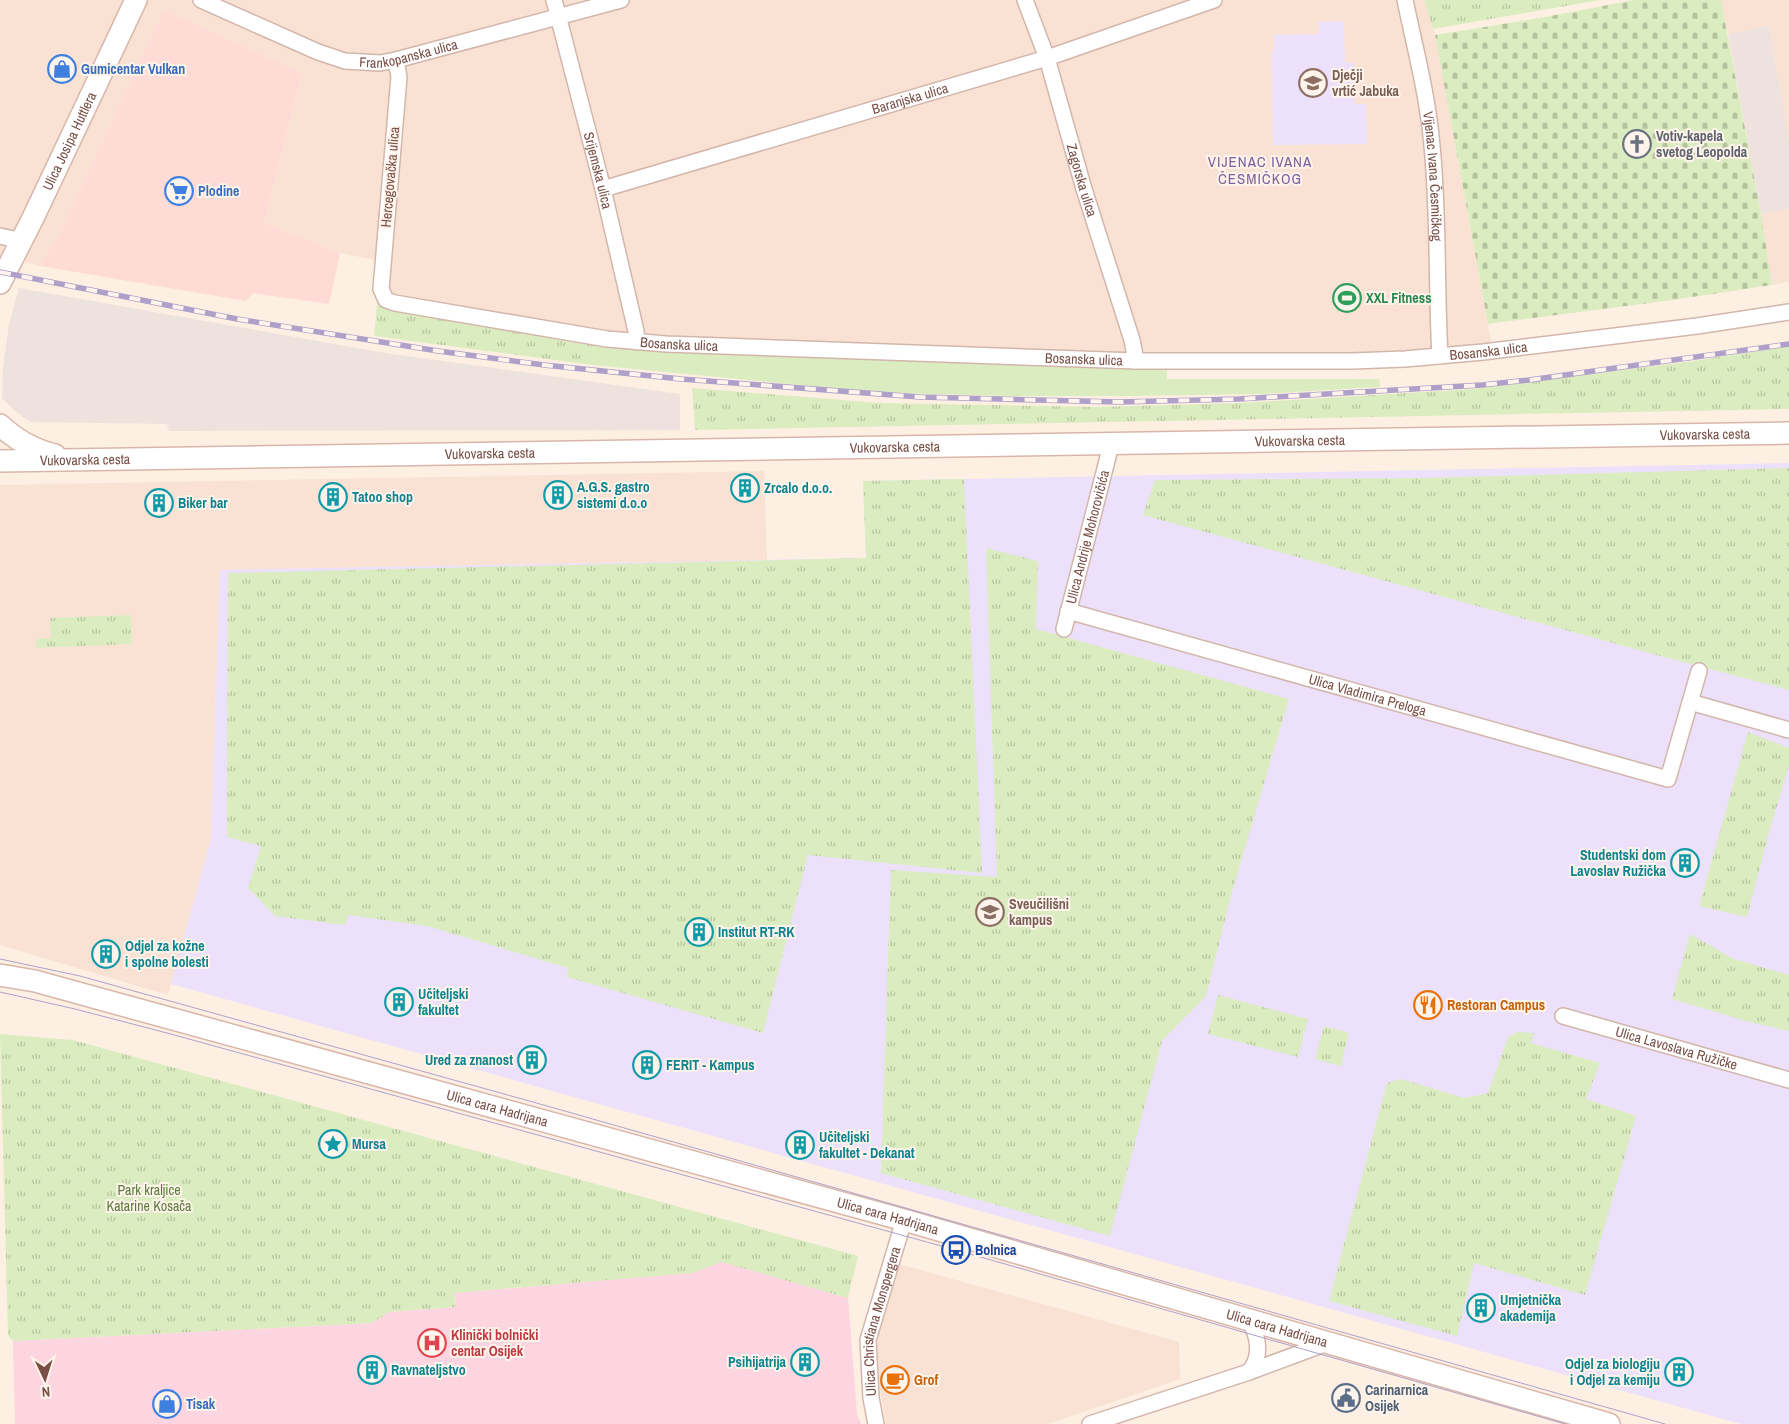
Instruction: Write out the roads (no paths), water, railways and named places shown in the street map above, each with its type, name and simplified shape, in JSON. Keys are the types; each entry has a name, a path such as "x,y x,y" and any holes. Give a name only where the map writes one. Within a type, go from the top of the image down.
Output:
{"main road":[{"name":"Ulica Josipa Huttlera","path":"0,283 22,241 136,0"},
{"path":"0,425 12,437 29,447 72,460"},
{"name":"Vukovarska cesta","path":"0,461 1789,433"},
{"name":"Ulica cara Hadrijana","path":"0,975 35,981 904,1220 1609,1424"}],"street":[{"name":"Frankopanska ulica","path":"202,0 304,46 345,61 380,63 621,0"},
{"name":"Srijemska ulica","path":"554,0 603,189 637,342"},
{"name":"Zagorska ulica","path":"1025,0 1047,58 1084,189 1132,340 1136,361"},
{"name":"Baranjska ulica","path":"603,189 1047,58 1214,0"},
{"name":"Vijenac Ivana Česmičkog","path":"1405,0 1426,102 1432,147 1438,245 1440,356"},
{"name":"Hercegovačka ulica","path":"382,294 399,77 396,60"},
{"path":"0,236 22,241"},
{"name":"Bosanska ulica","path":"382,294 386,300 395,303 607,339 637,342 1136,361 1352,361 1440,356 1697,326 1789,312"},
{"name":"Ulica Andrije Mohorovičića","path":"1064,629 1111,444"},
{"name":"Ulica Vladimira Preloga","path":"1068,611 1668,779 1690,702"},
{"path":"1699,671 1690,702 1789,730"},
{"name":"Ulica Lavoslava Ružičke","path":"1563,1016 1789,1080"},
{"name":"Ulica Christiana Monspergera","path":"876,1424 871,1398 868,1340 904,1220"},
{"path":"1248,1372 1254,1366 1257,1353 1256,1336 1249,1320"},
{"path":"1090,1424 1248,1372 1327,1343"}],"tram line":[{"path":"0,959 80,976 540,1104 1665,1424"},
{"path":"0,992 167,1033 956,1250 1565,1424"}],"railway":[{"path":"0,272 237,319 438,351 544,365 681,379 919,397 1120,402 1239,399 1482,385 1789,344"}],"place":[{"name":"Gumicentar Vulkan","path":"62,69"},
{"name":"Dječji vrtić Jabuka","path":"1313,83"},
{"name":"Votiv-kapela svetog Leopolda","path":"1637,144"},
{"name":"Plodine","path":"179,191"},
{"name":"XXL Fitness","path":"1347,298"},
{"name":"Zrcalo d.o.o.","path":"745,488"},
{"name":"A.G.S. gastro sistemi d.o.o","path":"558,495"},
{"name":"Tatoo shop","path":"333,497"},
{"name":"Biker bar","path":"159,503"},
{"name":"Studentski dom Lavoslav Ružička","path":"1685,863"},
{"name":"Sveučilišni kampus","path":"990,912"},
{"name":"Institut RT-RK","path":"699,932"},
{"name":"Odjel za kožne i spolne bolesti","path":"106,954"},
{"name":"Učiteljski fakultet","path":"399,1002"},
{"name":"Restoran Campus","path":"1428,1005"},
{"name":"Ured za znanost","path":"532,1060"},
{"name":"FERIT - Kampus","path":"647,1065"},
{"name":"Mursa","path":"333,1144"},
{"name":"Učiteljski fakultet - Dekanat","path":"800,1145"},
{"name":"Bolnica","path":"956,1250"},
{"name":"Umjetnička akademija","path":"1481,1308"},
{"name":"Klinički bolnički centar Osijek","path":"432,1343"},
{"name":"Psihijatrija","path":"805,1362"},
{"name":"Ravnateljstvo","path":"372,1370"},
{"name":"Odjel za biologiju i Odjel za kemiju","path":"1679,1372"},
{"name":"Grof","path":"895,1380"},
{"name":"Carinarnica Osijek","path":"1346,1398"},
{"name":"Tisak","path":"167,1404"}],"district":[{"name":"VIJENAC IVANA ČESMIČKOG","path":"1260,170"}],"park label":[{"name":"Park kraljice Katarine Kosača","path":"149,1198"}]}
